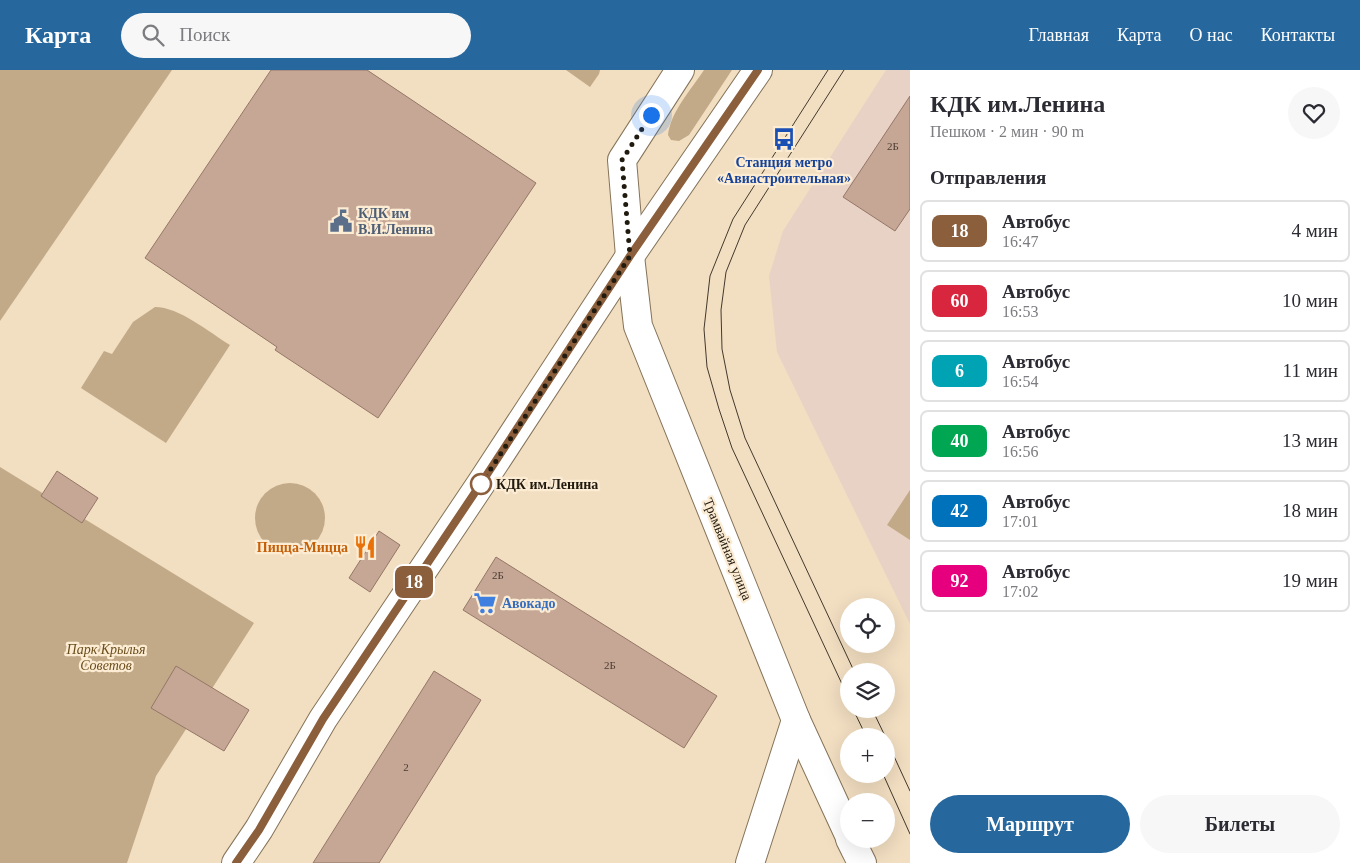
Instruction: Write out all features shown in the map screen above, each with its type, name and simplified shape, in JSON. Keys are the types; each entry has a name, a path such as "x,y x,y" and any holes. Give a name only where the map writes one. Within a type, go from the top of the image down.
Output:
{"street":[{"name":"Трамвайная улица","path":"680,70 622,160 638,326 796,720 840,815"},
{"path":"236,863 259,830 323,719 482,482 630,256 758,70"},
{"path":"750,863 796,720"},
{"path":"854,848 862,863"}],"shaded area":[{"path":"886,70 910,70 910,624 777,352 769,276 783,231"}],"green space":[{"path":"0,70 172,70 0,321"},
{"path":"566,70 600,70 590,87"},
{"path":"704,70 732,70 689,135 679,141 671,140 668,135 677,109"},
{"path":"155,307 174,311 184,316 230,345 166,443 81,388 104,351 112,354 133,322"},
{"name":"Парк Крылья Советов","path":"0,467 254,623 156,776 127,863 0,863"},
{"path":"290,483 303,486 315,493 322,505 325,518 322,531 315,543 303,550 290,553 277,550 265,543 258,531 255,518 258,505 265,493 277,486"},
{"path":"910,490 910,540 887,525"}],"building":[{"name":"КДК им В.И.Ленина","path":"271,70 367,70 536,183 378,418 275,350 277,347 145,258"},
{"path":"910,96 910,209 895,231 843,197"},
{"path":"57,471 98,498 82,523 41,496"},
{"path":"379,531 400,545 370,592 349,578"},
{"path":"496,557 717,696 684,748 463,610"},
{"path":"176,666 249,710 224,751 151,708"},
{"path":"434,671 481,700 379,863 313,863"}],"tram line":[{"path":"828,70 733,219 710,276 704,329 707,367 732,448 840,680"},
{"path":"844,70 745,225 726,272 721,310 722,349 730,390 745,438 850,663"},
{"path":"857,718 862,728"},
{"path":"876,718 881,728"},
{"path":"895,758 910,791"},
{"path":"887,783 910,834"}],"bus line":[{"name":"18","path":"236,863 259,830 323,719 482,482 630,256 758,70"}],"place":[{"name":"Станция метро «Авиастроительная»","path":"784,139"},
{"name":"КДК им В.И.Ленина","path":"341,221"},
{"name":"КДК им.Ленина","path":"481,484"},
{"name":"Пицца-Мицца","path":"365,547"},
{"name":"Авокадо","path":"485,603"}],"route":[{"path":"481,484 630,256 622,160 651,115"}]}
